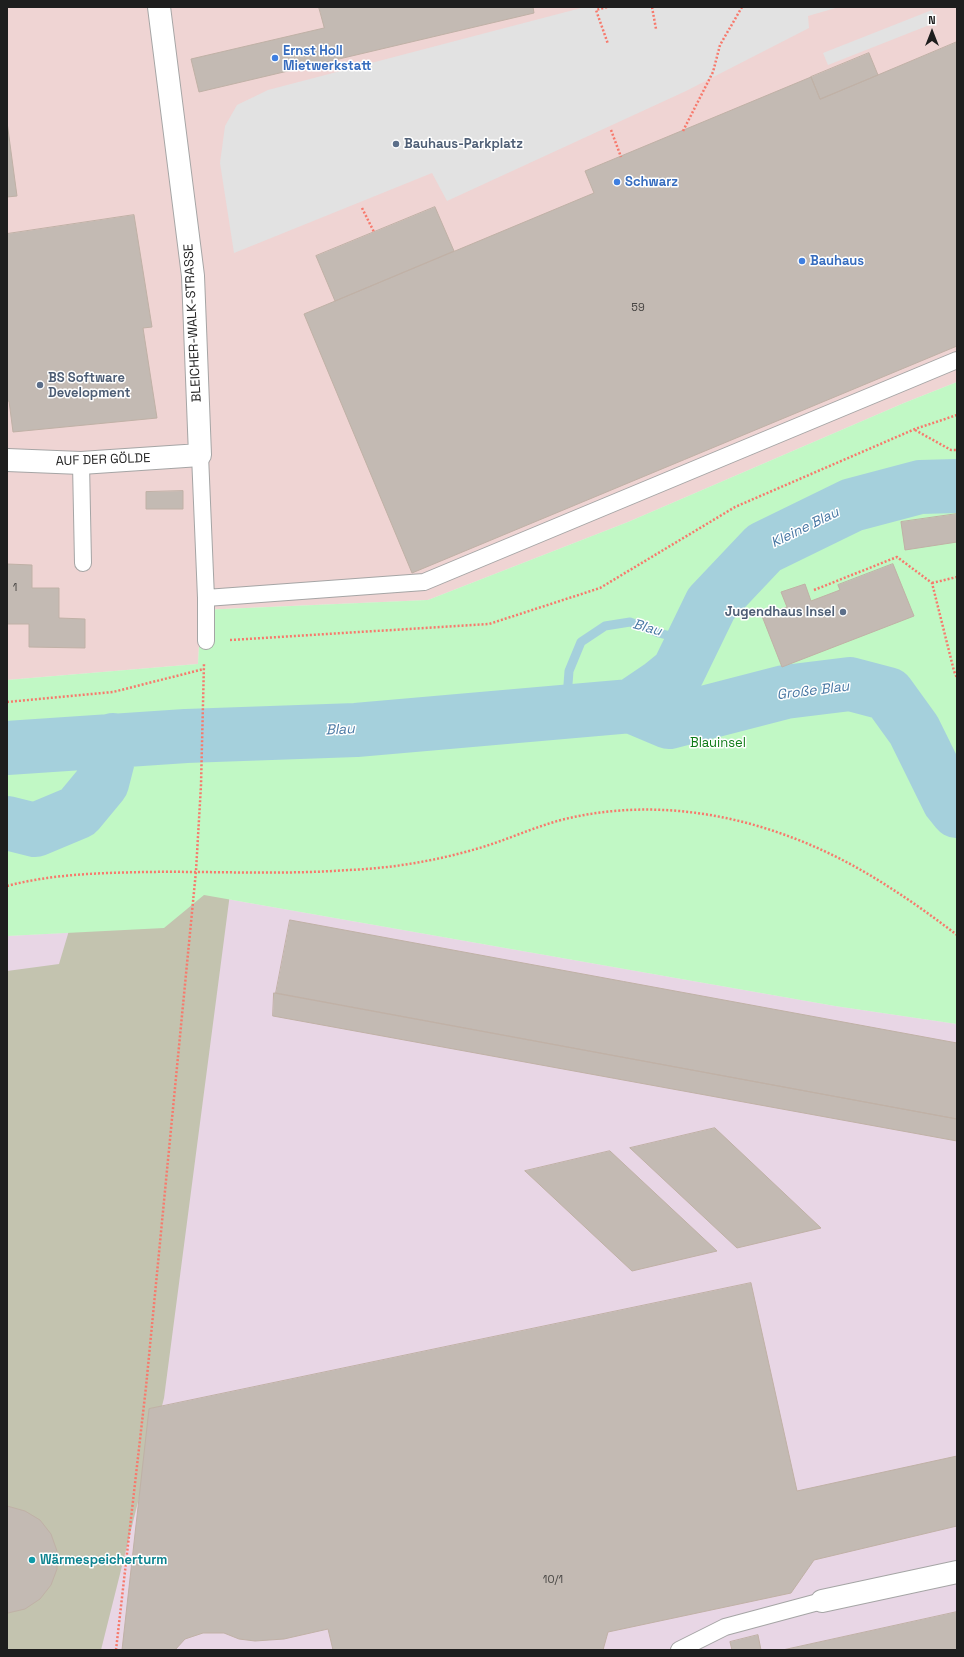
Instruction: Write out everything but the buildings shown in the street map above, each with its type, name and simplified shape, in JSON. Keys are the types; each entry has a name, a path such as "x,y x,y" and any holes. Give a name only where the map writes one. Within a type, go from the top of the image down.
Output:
{"street":[{"name":"BLEICHER-WALK-STRASSE","path":"160,7 193,276 200,455"},
{"name":"AUF DER GÖLDE","path":"7,460 81,463 200,455"},
{"path":"822,1601 957,1572"}],"lane":[{"path":"206,598 424,582 957,360"},
{"name":"BLEICHER-WALK-STRASSE","path":"200,455 206,598 206,641"},
{"path":"81,463 83,563"},
{"path":"679,1650 725,1627 822,1601"}],"path":[{"path":"607,7 596,10 608,44"},
{"path":"652,7 656,29"},
{"path":"683,131 713,72 720,45 742,7"},
{"path":"611,130 621,157"},
{"path":"362,208 374,232"},
{"path":"206,641 489,624 600,588 735,508 915,429 957,415"},
{"path":"915,429 950,450 957,450"},
{"path":"814,590 897,557 932,582 957,678"},
{"path":"932,582 957,577"},
{"path":"7,702 112,692 204,669 201,785 196,871 147,1379 116,1650"},
{"path":"7,886 70,875 196,871 349,870 406,865 450,856 487,846 562,820 602,813 644,809 688,811 728,818 801,841 834,856 892,888 957,935"}],"shaded area":[{"path":"7,7 957,7 957,382 904,403 628,522 428,600 201,610 198,664 7,680"},
{"name":"Bauhaus-Parkplatz","path":"585,7 839,7 808,16 809,28 686,91 447,201 432,173 234,253 220,163 225,126 237,105 268,90"},
{"path":"932,10 937,22 828,65 823,53"},
{"path":"231,886 164,1398 101,1650 7,1650 7,971 59,964 82,887"},
{"path":"204,895 835,1006 957,1024 957,1650 7,1650 7,936 81,932"}],"green space":[{"name":"Blauinsel","path":"957,382 957,1024 835,1006 204,895 164,928 7,936 7,680 198,664 201,610 428,600 628,522 904,403"}],"waterway":[{"name":"Kleine Blau","path":"631,706 678,672 711,604 764,548 852,505 920,487 957,486"},
{"name":"Blau","path":"566,711 569,671 581,642 605,626 630,622 659,633 693,642"},
{"name":"Blau","path":"7,748 186,736 356,730 631,706 669,722 785,692 850,684 888,694 914,730 949,801 957,811"},
{"name":"Blau","path":"7,823 35,830 78,812 102,783 113,740"}],"place":[{"name":"Ernst Holl Mietwerkstatt","path":"275,58"},
{"name":"Bauhaus-Parkplatz","path":"396,144"},
{"name":"Schwarz","path":"617,182"},
{"name":"Bauhaus","path":"802,261"},
{"name":"BS Software Development","path":"40,385"},
{"name":"Jugendhaus Insel","path":"843,612"},
{"name":"Wärmespeicherturm","path":"32,1560"}],"water label":[{"name":"Große Blau","path":"813,691"}]}
